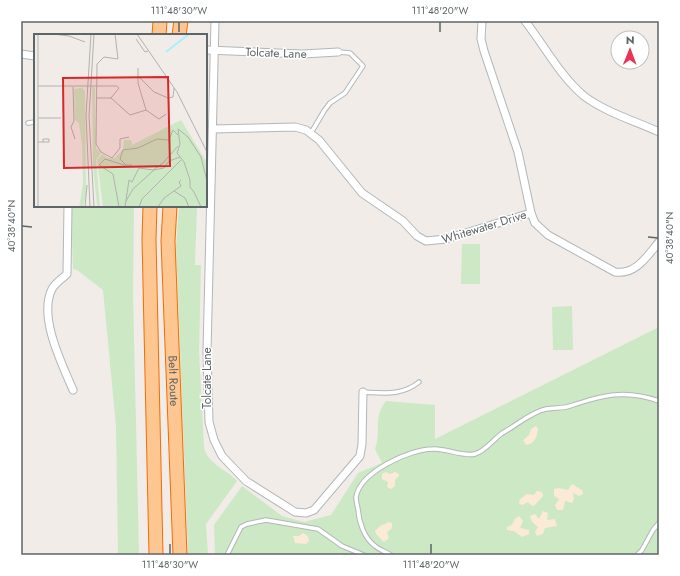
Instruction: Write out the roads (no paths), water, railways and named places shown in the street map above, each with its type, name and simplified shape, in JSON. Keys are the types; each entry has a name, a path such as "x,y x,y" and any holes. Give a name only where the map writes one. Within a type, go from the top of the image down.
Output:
{"highway":[{"path":"159,34 160,21"},
{"path":"179,34 180,21"},
{"name":"Belt Route","path":"150,207 149,247 155,555"},
{"name":"Belt Route","path":"170,207 168,241 180,555"}],"street":[{"path":"214,21 214,49"},
{"name":"Whitewater Drive","path":"311,133 362,193 403,221 417,236 426,241 446,239 531,213 519,158 484,51 481,39 482,21"},
{"path":"525,21 558,66 585,96 611,111 659,132"},
{"name":"Tolcate Lane","path":"214,49 209,232 207,411 213,435 222,456 235,471 255,488 295,512 302,514 310,512 360,456 362,444 363,392"},
{"name":"Tolcate Lane","path":"207,50 303,54 338,52"},
{"path":"21,54 34,56"},
{"path":"212,129 295,127 311,133"},
{"path":"68,207 67,274 51,290 49,314 52,339 73,390"},
{"path":"531,213 535,223 543,231 615,272 624,273 635,268 658,242"}],"lane":[{"path":"311,133 330,103 345,93 363,66 350,53 338,52"},
{"path":"28,123 34,122"},
{"path":"363,392 401,393 411,389 419,382"},
{"path":"391,555 371,542 360,524 356,502 357,494 362,485 380,467 425,449 445,449 474,454 485,447 497,436 545,409 564,408 585,400 613,394 641,396 659,401"},
{"path":"227,555 241,527 247,524 266,520 318,529 342,546 364,555"},
{"path":"637,555 659,523"}]}
